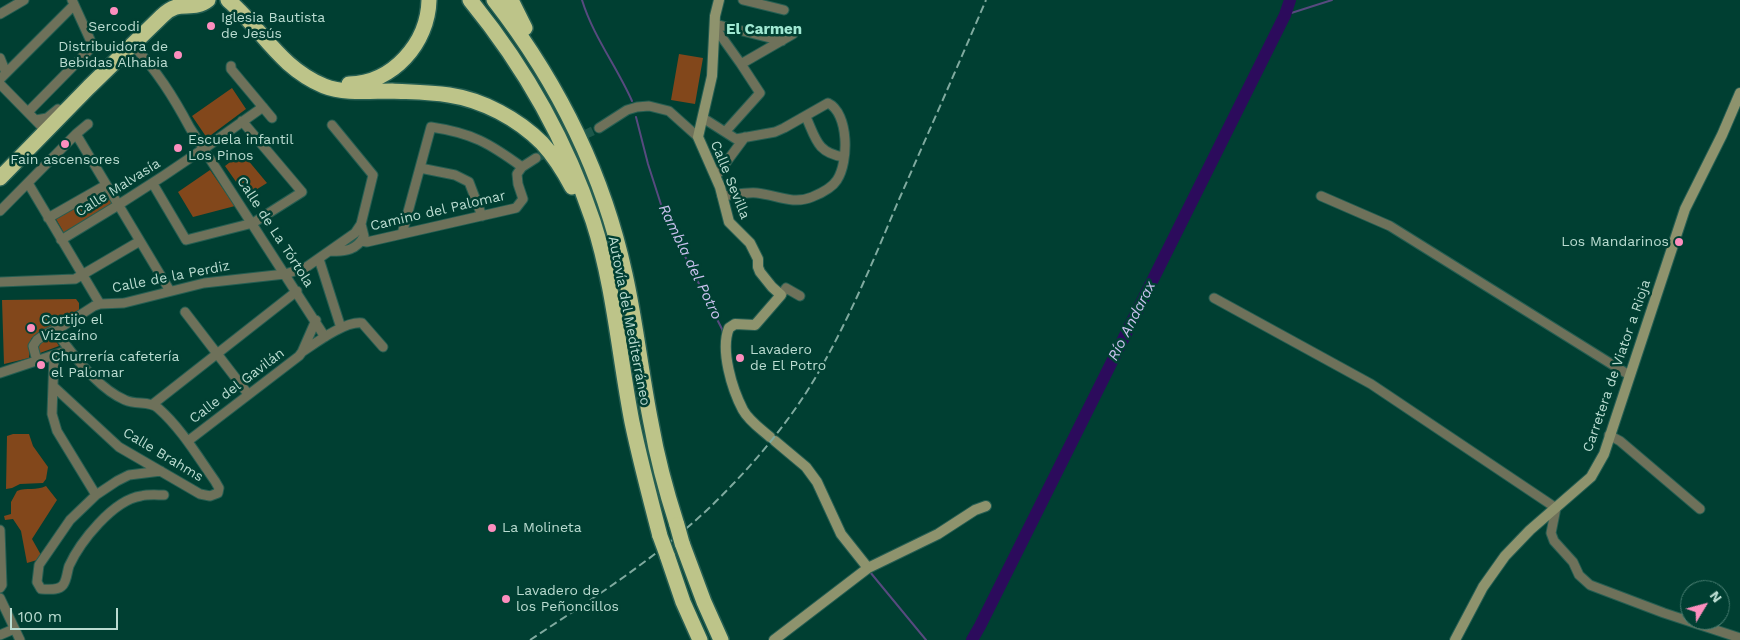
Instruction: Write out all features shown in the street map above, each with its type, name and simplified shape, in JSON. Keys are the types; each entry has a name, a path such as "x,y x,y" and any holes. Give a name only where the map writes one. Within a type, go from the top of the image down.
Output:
{"highway":[{"path":"155,22 169,0"},
{"path":"179,0 187,6 202,3"},
{"path":"228,0 244,14 289,65 326,87 354,91 419,92 450,95 480,103 505,115 528,130 542,144 564,173 582,207 593,221"},
{"path":"312,80 337,85 355,84 373,80 387,73 400,63 421,36 428,13 429,0"},
{"name":"Autovía del Mediterráneo","path":"470,0 511,54 545,110 566,152 593,221 608,283 634,431 660,536 683,602 700,640"},
{"name":"Autovía del Mediterráneo","path":"494,0 546,74 578,134 598,183 616,235 630,300 652,430 676,525 704,602 721,640"},
{"path":"511,0 518,18 540,53 546,74"},
{"path":"0,178 41,125 89,87 169,10 202,3 219,2 231,7 249,21"}],"street":[{"path":"0,14 24,0"},
{"name":"Calle Sevilla","path":"719,0 715,26 712,76 698,136 703,151 716,176 729,222 750,243 758,259 760,272 781,295"},
{"path":"743,0 784,10"},
{"path":"3,76 73,2 93,46 28,111"},
{"path":"715,26 782,41"},
{"path":"715,26 760,93 725,132"},
{"path":"741,64 793,34"},
{"name":"Calle de La Tórtola","path":"132,44 160,76 173,95 190,128 316,320 325,337"},
{"path":"0,58 3,76"},
{"path":"231,66 231,69 272,118"},
{"path":"0,84 41,125"},
{"name":"Carretera de Viator a Rioja","path":"1455,640 1483,587 1516,543 1591,477 1604,454 1685,209 1722,135 1740,93"},
{"path":"702,118 736,139 775,132 828,103 838,111 846,144 842,170 838,179 827,190 800,201 755,193 722,196"},
{"path":"600,128 627,110 637,106 649,106 668,112 698,136"},
{"name":"Calle Malvasía","path":"60,240 119,206 263,107"},
{"path":"806,116 819,145 824,151 831,155 844,157"},
{"path":"152,184 186,240 253,223 302,192 242,122"},
{"path":"0,211 88,124"},
{"path":"332,126 373,175 361,224"},
{"path":"402,234 432,127 458,131 481,140 522,167 536,158"},
{"path":"76,134 170,291"},
{"path":"716,176 745,137"},
{"name":"Camino del Palomar","path":"362,241 368,242 516,208 523,199 517,174 522,167"},
{"path":"420,168 456,175 469,182 482,216"},
{"path":"28,183 60,240 100,304"},
{"path":"48,218 106,185"},
{"path":"1321,196 1390,226 1630,375"},
{"name":"Camino del Palomar","path":"331,251 345,252 362,241 364,236 361,224"},
{"name":"Calle de la Perdiz","path":"37,361 33,346 37,340 44,334 64,326 94,306 124,303 225,280 285,274 305,268 355,233 361,224"},
{"path":"0,282 75,279 140,241"},
{"path":"319,258 341,328"},
{"path":"800,296 786,288 755,325 735,324 729,328 726,336 729,372 744,411 756,425 806,467 818,482 841,534 868,568"},
{"path":"55,330 69,350 112,394 144,405 153,404 297,291"},
{"path":"1214,298 1371,384 1556,508 1551,533 1554,541 1573,562 1579,576 1590,585 1664,614 1740,638"},
{"path":"185,312 248,394"},
{"name":"Calle del Gavilán","path":"302,352 316,320"},
{"name":"Calle del Gavilán","path":"188,441 302,352 341,328 357,322 362,323 382,347"},
{"path":"0,373 69,350"},
{"path":"54,355 52,414 57,431 96,494"},
{"name":"Calle Brahms","path":"53,386 119,447 200,494 210,496 218,493 219,488 215,481 188,441"},
{"path":"153,404 160,409 188,441"},
{"path":"1609,435 1620,441 1700,509"},
{"path":"161,471 129,475 96,494 70,520 39,565 38,582 41,589 57,589 64,584 69,567 85,540 106,515 126,502 140,496 164,496"},
{"path":"774,640 868,568 938,534 975,510 986,506"},
{"path":"0,530 2,585 0,588"},
{"path":"0,598 20,640"},
{"path":"0,635 14,629"}],"shaded area":[{"path":"679,54 703,58 695,104 671,100"},
{"path":"232,88 246,109 207,138 192,116"},
{"path":"242,153 267,183 246,196 225,166"},
{"path":"210,170 235,206 193,217 178,192"},
{"path":"106,190 114,203 64,233 56,219"},
{"path":"76,299 79,303 79,310 55,327 40,331 31,339 29,358 4,364 2,300"},
{"path":"51,336 59,346 40,353 38,349 40,342"},
{"path":"29,434 33,446 48,467 46,479 43,483 20,484 6,489 7,436"},
{"path":"46,486 57,500 32,539 41,555 37,560 27,563 21,531 13,519 5,520 4,516 11,514 11,502 17,491"}],"waterway":[{"name":"Rambla del Potro","path":"582,0 592,26 632,101"},
{"name":"Río Andarax","path":"972,640 1285,15 1290,0"},
{"path":"1285,15 1332,0"},
{"name":"Rambla del Potro","path":"636,117 648,164 665,217 723,333"},
{"name":"Rambla del Potro","path":"870,572 926,640"}],"tunnel":[{"path":"536,158 599,128"}],"railway":[{"path":"530,640 636,568 686,529 709,508 766,448 796,408 826,359 859,294 986,0"}],"place":[{"name":"Sercodi","path":"114,11"},
{"name":"Iglesia Bautista de Jesús","path":"211,26"},
{"name":"Distribuidora de Bebidas Alhabia","path":"178,55"},
{"name":"Fain ascensores","path":"65,144"},
{"name":"Escuela infantil Los Pinos","path":"178,148"},
{"name":"Los Mandarinos","path":"1679,242"},
{"name":"Cortijo el Vizcaíno","path":"31,328"},
{"name":"Lavadero de El Potro","path":"740,358"},
{"name":"Churrería cafetería el Palomar","path":"41,365"},
{"name":"La Molineta","path":"492,528"},
{"name":"Lavadero de los Peñoncillos","path":"506,599"}],"district":[{"name":"El Carmen","path":"764,30"}]}
